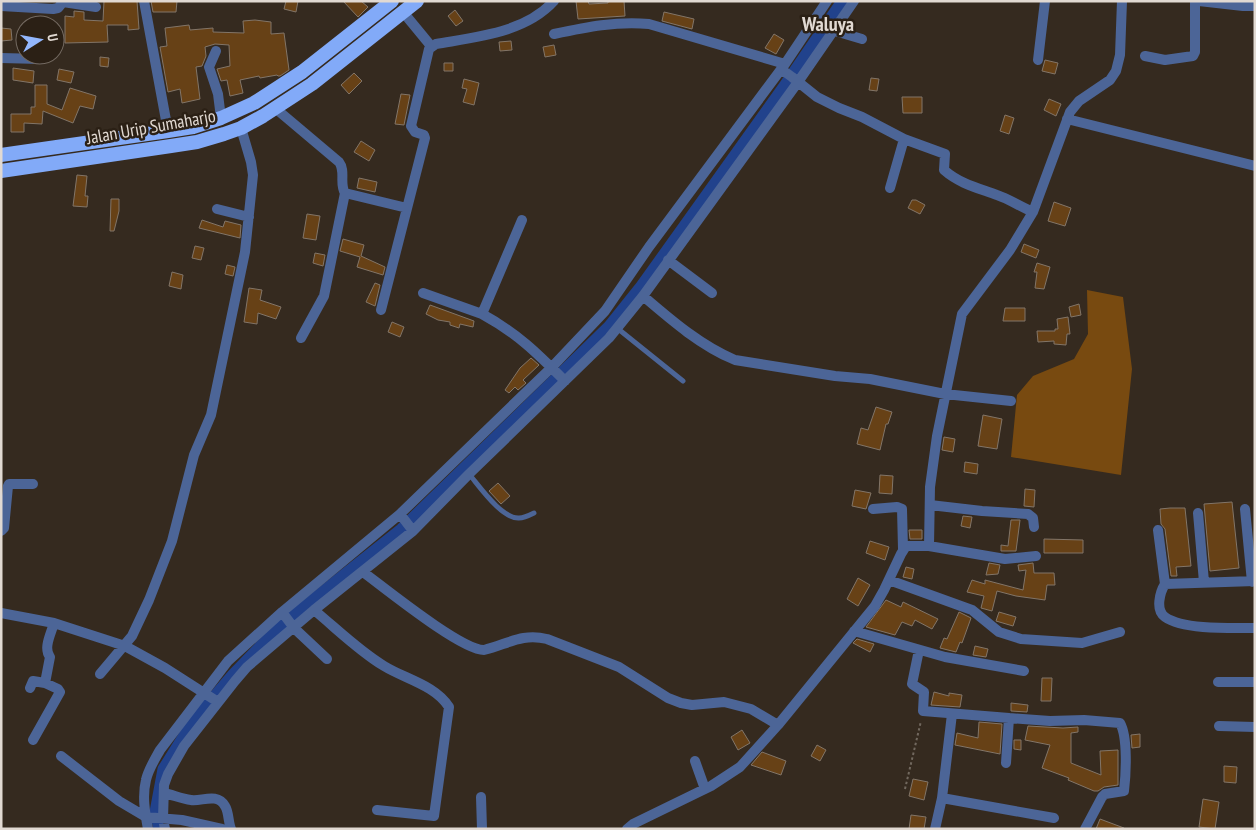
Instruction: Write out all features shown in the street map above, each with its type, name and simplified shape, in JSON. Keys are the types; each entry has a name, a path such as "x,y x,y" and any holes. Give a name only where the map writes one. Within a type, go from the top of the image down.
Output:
{"highway":[{"name":"Jalan Urip Sumaharjo","path":"1,155 168,132 221,118 254,103 302,72 392,1"},
{"name":"Jalan Urip Sumaharjo","path":"1,171 197,142 241,128 312,84 417,1"}],"street":[{"path":"144,1 168,132"},
{"path":"431,46 492,35 547,9 554,1"},
{"path":"157,820 144,808 146,779 160,750 210,697 247,668 287,620 314,610 325,588 363,572 412,529 469,474 558,374 783,68 827,1"},
{"path":"148,829 157,820 168,774 228,661 287,620 325,588 401,516 558,374 617,328 644,296 796,79 835,31 854,1"},
{"path":"1038,60 1045,1"},
{"path":"929,546 930,486 945,394 962,314 1010,250 1032,212 1070,112 1079,101 1110,80 1116,72 1120,55 1122,1"},
{"path":"1145,56 1165,60 1193,56 1195,52 1195,1"},
{"path":"1199,1 1255,6"},
{"path":"1,6 53,9 58,8 63,2 96,7"},
{"path":"403,12 431,46"},
{"path":"554,34 607,23 630,22 649,24 783,68 818,97 830,104 862,117 904,139 945,154 944,170 960,181 998,195 1032,212"},
{"path":"835,31 862,39"},
{"path":"381,310 426,138 424,135 415,132 411,126 431,46"},
{"path":"216,51 209,67 218,94 221,118"},
{"path":"1,58 15,58"},
{"path":"275,108 339,162 342,167 343,190 345,193 324,296 301,338"},
{"path":"1068,119 1255,166"},
{"path":"100,674 132,636 149,600 172,540 194,455 211,415 245,252 249,217 253,175 241,128"},
{"path":"890,188 904,139"},
{"path":"345,193 407,208"},
{"path":"217,209 249,217"},
{"path":"482,314 522,220"},
{"path":"668,260 712,294"},
{"path":"423,293 482,314 504,326 558,374"},
{"path":"644,296 685,330 726,356 736,360 835,376 870,379 945,394 1011,400"},
{"path":"1,530 4,528 9,484 33,484"},
{"path":"930,505 1028,514 1033,518 1034,527"},
{"path":"627,829 633,824 705,789 740,767 778,725 875,606 903,549 902,509 897,507 873,509"},
{"path":"1165,584 1254,582 1245,509"},
{"path":"1198,512 1204,582"},
{"path":"401,516 412,529"},
{"path":"1158,530 1165,584 1160,592 1160,604 1162,613 1166,618 1193,626 1255,628"},
{"path":"903,549 906,546 929,546 1005,559 1036,556"},
{"path":"363,572 460,642 478,650 535,636 619,667 668,698 681,703 692,705 731,703 752,709 778,725"},
{"path":"889,580 972,610 999,632 1021,639 1082,643 1120,632"},
{"path":"314,610 383,666 430,689 445,700 449,706 434,816 377,810"},
{"path":"1,613 54,623 125,646 165,668 210,697"},
{"path":"287,620 327,660"},
{"path":"45,683 50,657 47,647 54,623"},
{"path":"854,632 945,657 1024,671"},
{"path":"920,650 912,684 924,692 923,711 1050,721 1120,722 1123,730 1124,747 1124,791 1105,794 1085,829"},
{"path":"30,688 33,681 45,683 58,689 60,692 33,740"},
{"path":"1218,682 1255,682"},
{"path":"935,829 942,798 952,714"},
{"path":"1006,762 1009,718"},
{"path":"1219,726 1255,727"},
{"path":"61,756 119,801 157,820 182,820 222,829"},
{"path":"695,761 705,789"},
{"path":"164,793 193,801 209,798 221,802 227,810 227,819 231,829"},
{"path":"480,797 482,829"},
{"path":"942,798 1054,818"}],"lane":[{"path":"617,328 683,381"},
{"path":"469,474 496,505 508,515 518,518 534,513"}],"path":[{"path":"905,790 923,711"}],"shaded area":[{"path":"1087,290 1123,297 1132,369 1121,475 1011,457 1017,395 1033,376 1074,359 1088,334"}],"building":[{"path":"104,1 137,1 139,29 128,30 128,25 107,25 108,42 65,43 65,16 74,17 74,11 84,12 84,20 103,21"},
{"path":"151,1 177,1 176,12 153,12"},
{"path":"286,1 298,1 296,12 284,9"},
{"path":"343,1 361,1 368,7 358,17"},
{"path":"576,1 588,1 589,4 624,1 625,16 578,19"},
{"path":"455,10 463,21 456,26 448,16"},
{"path":"664,12 694,19 692,29 662,21"},
{"path":"243,21 271,22 271,34 284,33 289,70 280,76 260,78 259,76 240,80 243,93 230,96 227,80 221,81 217,69 230,66 229,45 215,44 205,47 206,56 202,66 196,67 200,99 182,103 180,89 168,92 160,47 167,46 165,28 189,25 190,30 213,28 213,32 244,33"},
{"path":"1,28 11,29 12,40 1,41"},
{"path":"774,34 784,40 776,54 765,48"},
{"path":"511,41 512,50 500,51 499,42"},
{"path":"554,45 556,55 545,57 543,47"},
{"path":"100,57 109,58 108,67 100,66"},
{"path":"1045,60 1058,63 1055,74 1042,71"},
{"path":"444,63 453,63 453,71 444,71"},
{"path":"13,68 34,71 33,83 13,80"},
{"path":"59,69 74,72 71,83 57,80"},
{"path":"354,73 362,81 349,94 341,85"},
{"path":"871,78 879,79 877,91 869,90"},
{"path":"464,79 479,83 474,105 463,102 467,89 462,88"},
{"path":"35,85 47,85 47,104 62,110 70,88 96,96 93,109 80,106 73,123 43,111 42,124 24,123 24,132 11,132 11,114 31,114 31,107 35,107"},
{"path":"401,94 410,95 404,125 395,124"},
{"path":"902,97 922,97 922,113 903,113"},
{"path":"1049,99 1061,104 1056,116 1044,110"},
{"path":"1005,115 1014,118 1009,134 1000,131"},
{"path":"361,141 375,150 369,161 354,152"},
{"path":"77,175 87,176 85,196 88,196 87,207 73,206"},
{"path":"359,178 377,182 375,192 357,188"},
{"path":"111,199 119,199 119,211 114,231 110,231"},
{"path":"912,200 925,205 920,214 908,208"},
{"path":"1054,202 1071,208 1065,226 1048,221"},
{"path":"307,214 320,216 316,240 303,238"},
{"path":"202,220 223,227 225,221 241,225 240,238 199,228"},
{"path":"343,239 364,245 361,256 385,267 383,275 357,267 360,257 340,251"},
{"path":"1024,244 1039,250 1036,258 1021,252"},
{"path":"195,246 204,248 201,260 192,258"},
{"path":"315,253 325,255 323,266 313,263"},
{"path":"1037,263 1050,267 1044,289 1035,288 1037,272 1034,272"},
{"path":"227,265 235,267 233,276 225,274"},
{"path":"172,272 183,275 181,289 169,286"},
{"path":"375,283 380,285 375,306 366,302"},
{"path":"249,288 262,290 260,300 281,307 276,319 258,313 257,324 244,322"},
{"path":"1079,304 1081,315 1071,317 1069,307"},
{"path":"430,305 474,321 473,327 460,324 459,328 450,325 450,322 438,320 426,314"},
{"path":"1005,308 1025,308 1025,321 1003,321"},
{"path":"1068,317 1070,334 1067,334 1066,345 1054,344 1054,341 1038,342 1037,331 1055,331 1055,329 1058,329 1057,319"},
{"path":"392,322 404,327 400,337 388,332"},
{"path":"531,358 539,365 523,380 526,383 518,390 515,387 509,393 505,390 520,368"},
{"path":"876,407 892,412 888,424 886,424 880,450 857,444 861,428 868,430"},
{"path":"983,415 1002,419 997,449 978,446"},
{"path":"944,437 955,439 953,452 942,450"},
{"path":"965,462 978,464 977,474 964,472"},
{"path":"880,475 893,476 892,494 879,493"},
{"path":"498,483 510,496 501,504 489,491"},
{"path":"1025,489 1035,490 1034,507 1024,506"},
{"path":"855,490 871,493 866,509 852,506"},
{"path":"1232,502 1239,568 1210,571 1204,504"},
{"path":"1185,508 1191,566 1176,567 1177,576 1171,576 1165,529 1161,524 1160,509"},
{"path":"963,516 972,517 970,528 961,526"},
{"path":"1011,520 1020,520 1016,551 1001,551 1001,545 1008,546"},
{"path":"909,530 922,530 922,539 910,539"},
{"path":"1044,539 1083,540 1083,553 1044,553"},
{"path":"870,541 889,547 885,560 866,553"},
{"path":"989,563 1000,565 998,574 986,575"},
{"path":"1033,563 1034,573 1054,573 1055,585 1047,585 1045,600 997,591 992,611 981,608 984,596 967,592 972,580 985,584 985,580 1023,590 1026,570 1019,571 1018,565"},
{"path":"906,567 914,569 912,579 903,577"},
{"path":"858,578 870,585 858,606 847,599"},
{"path":"886,600 901,607 903,602 938,619 932,629 915,620 912,626 902,622 895,635 866,627"},
{"path":"959,612 971,618 962,643 960,642 956,652 940,648 944,638 947,639"},
{"path":"999,612 1016,617 1013,626 996,621"},
{"path":"857,639 874,644 870,652 853,643"},
{"path":"975,646 988,649 986,657 973,655"},
{"path":"1042,678 1052,678 1051,701 1041,701"},
{"path":"934,692 949,696 949,693 962,695 960,707 931,705"},
{"path":"1011,703 1028,705 1027,712 1011,711"},
{"path":"979,722 1002,724 1000,754 955,745 957,733 978,738"},
{"path":"1028,726 1078,727 1078,732 1071,733 1071,763 1101,775 1100,751 1118,750 1118,785 1094,791 1068,780 1069,778 1042,768 1050,745 1025,740"},
{"path":"742,730 750,743 738,750 731,737"},
{"path":"1140,734 1140,747 1132,748 1131,735"},
{"path":"1014,740 1021,740 1021,750 1014,749"},
{"path":"817,745 826,750 820,761 811,756"},
{"path":"762,752 786,761 781,775 751,765"},
{"path":"1224,766 1237,767 1236,783 1224,782"},
{"path":"913,779 928,782 924,800 909,796"},
{"path":"1203,799 1219,802 1215,829 1199,827"},
{"path":"911,815 926,817 924,829 909,829"},
{"path":"1100,819 1124,828 1124,829 1096,829"}],"waterway":[{"path":"159,829 155,812 163,769 193,721 233,674 273,633 401,529 609,326 641,286 784,86 842,1"}],"district":[{"name":"Waluya","path":"828,24"}]}
